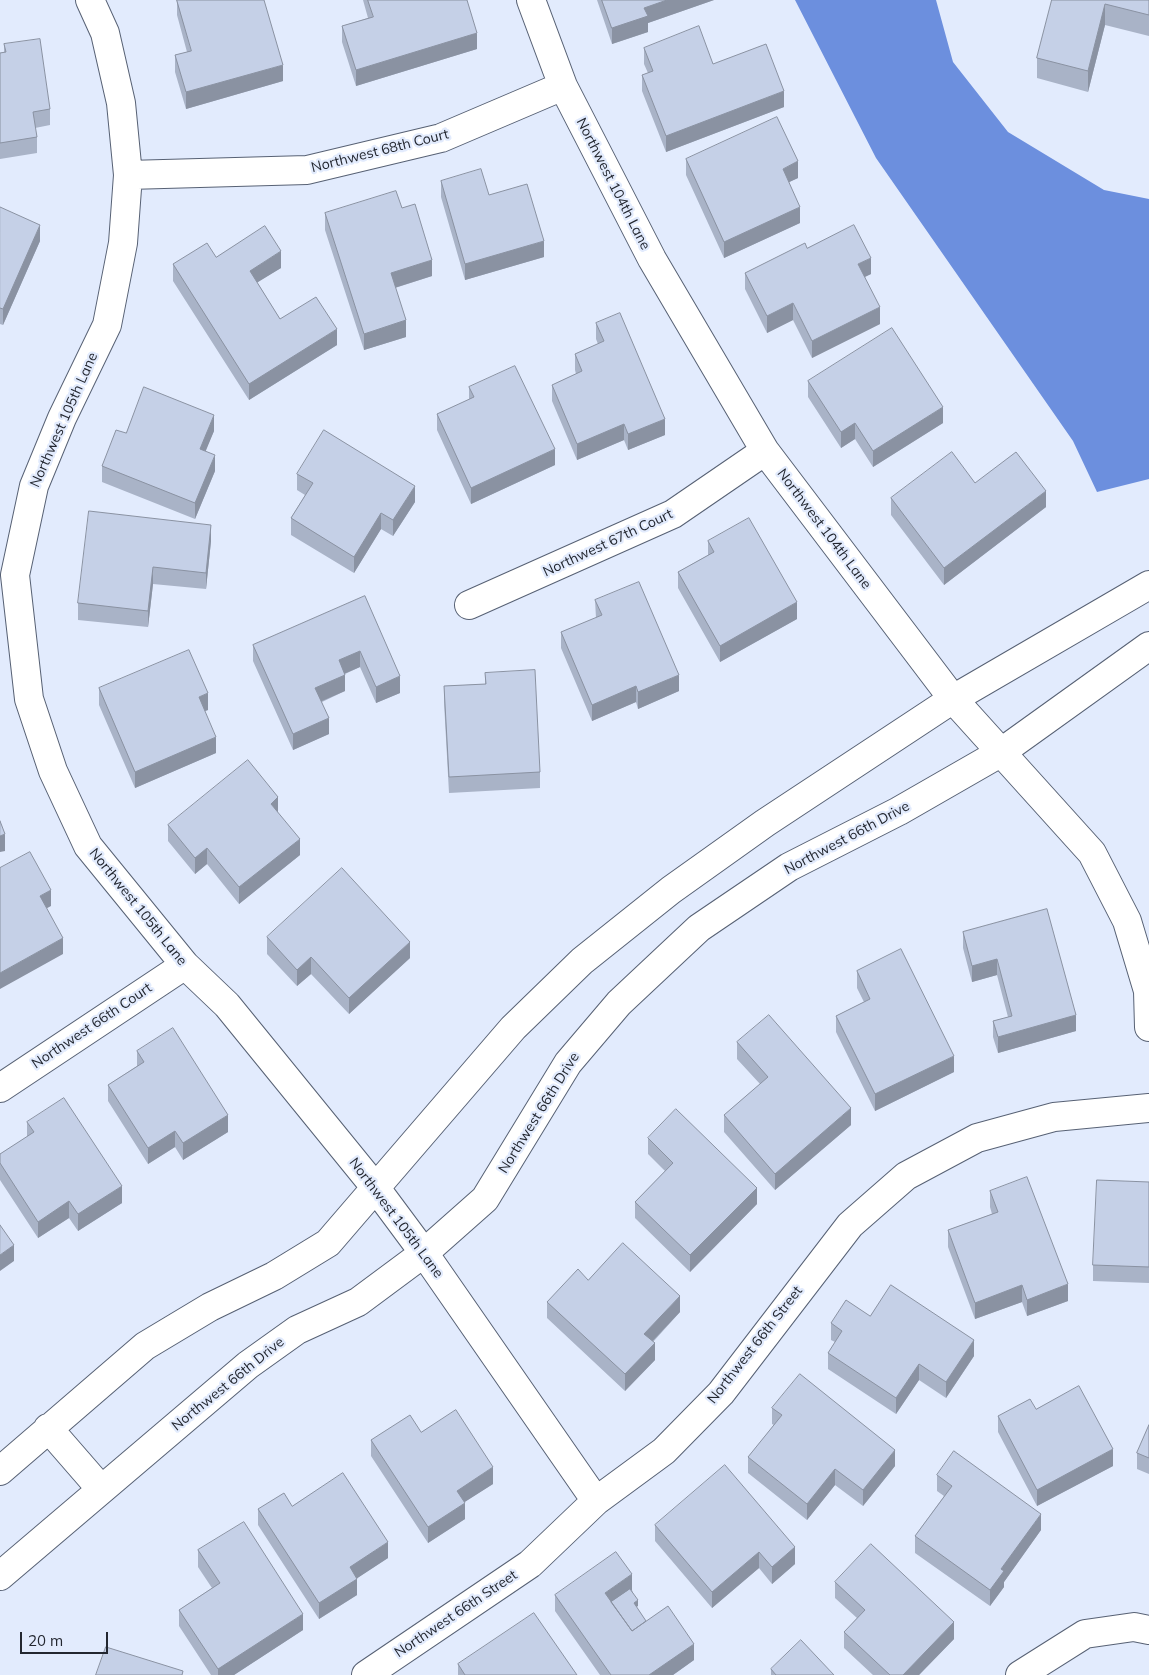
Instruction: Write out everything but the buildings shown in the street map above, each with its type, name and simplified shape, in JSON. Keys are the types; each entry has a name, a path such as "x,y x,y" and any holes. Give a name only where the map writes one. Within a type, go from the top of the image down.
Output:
{"street":[{"name":"Northwest 105th Lane","path":"90,0 105,33 121,103 128,175 124,243 107,325 62,418 34,486 8,575 29,699 53,771 88,846 185,965 227,1005 375,1188 424,1253 596,1500"},
{"name":"Northwest 104th Lane","path":"531,0 563,86 652,259 765,451 953,699 1092,854 1127,921 1148,991 1149,1027"},
{"name":"Northwest 68th Court","path":"128,175 307,170 441,138 563,86"},
{"name":"Northwest 67th Court","path":"469,606 673,514 765,451"},
{"path":"0,1471 144,1346 210,1306 274,1276 328,1243 514,1028 582,961 671,890 765,823 953,699 1149,586"},
{"name":"Northwest 66th Drive","path":"0,1576 248,1365 297,1330 358,1302 424,1253 485,1199 568,1064 620,1003 699,928 789,867 899,811 1000,753 1149,646"},
{"name":"Northwest 66th Court","path":"0,1088 185,965"},
{"name":"Northwest 66th Street","path":"366,1675 530,1564 596,1500 664,1451 721,1393 850,1225 906,1176 977,1138 1054,1117 1149,1108"},
{"path":"48,1428 101,1489"},
{"path":"1020,1675 1085,1634 1134,1627 1149,1630"}],"water":[{"path":"795,0 936,0 953,62 1008,132 1104,190 1149,199 1149,479 1097,492 1073,441 876,158"}]}
